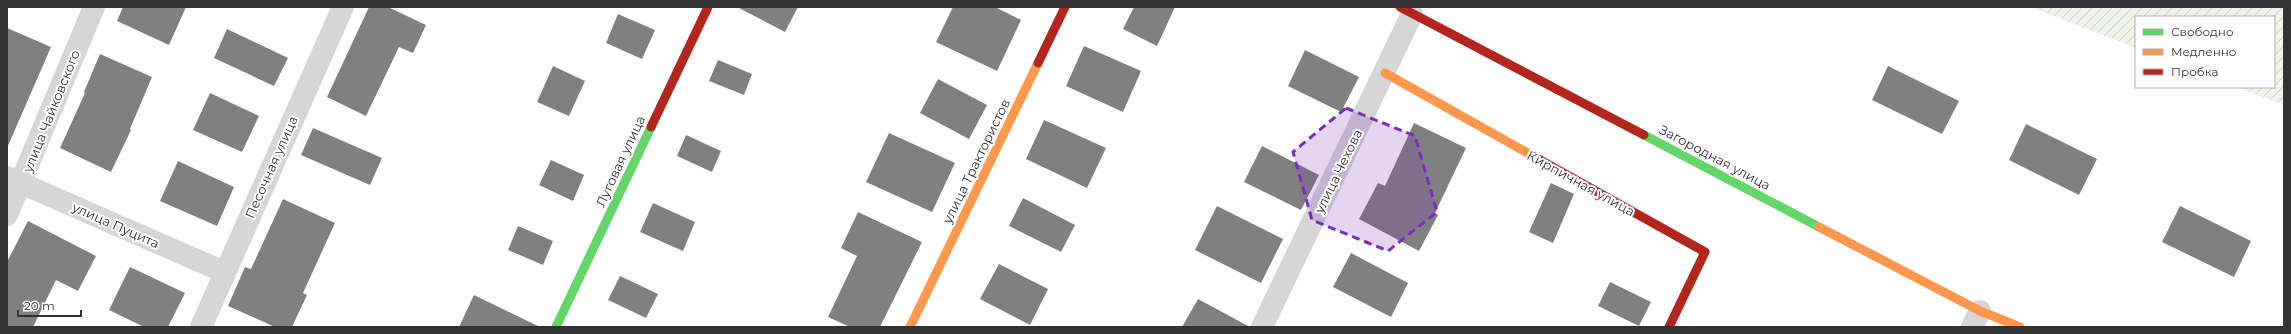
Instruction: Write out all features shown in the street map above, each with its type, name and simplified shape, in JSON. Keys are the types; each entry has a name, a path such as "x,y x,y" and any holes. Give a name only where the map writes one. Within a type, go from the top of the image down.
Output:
{"street":[{"name":"улица Чайковского","path":"7,215 14,180 94,7"},
{"name":"Песочная улица","path":"201,327 224,272 343,7"},
{"name":"Луговая улица","path":"556,327 708,7"},
{"name":"улица Трактористов","path":"910,327 1065,7"},
{"name":"улица Чехова","path":"1262,327 1385,73 1406,10"},
{"name":"Загородная улица","path":"1406,10 1976,319 2020,327"},
{"name":"Кирпичная улица","path":"1385,73 1705,252 1669,327"},
{"name":"улица Пуцита","path":"14,180 224,272"}],"highlighted area":[{"path":"1346,108 1415,136 1437,212 1388,251 1312,220 1293,152"}],"shaded area":[{"path":"2030,7 2284,7 2284,105 2239,88 2275,88 2275,16 2135,16 2135,48"}],"building":[{"path":"123,7 186,7 169,45 117,21"},
{"path":"369,7 388,7 426,25 413,53 399,47 366,116 327,97"},
{"path":"737,7 798,7 785,32"},
{"path":"953,7 995,7 1021,20 997,71 936,42"},
{"path":"1134,7 1175,7 1157,46 1123,29"},
{"path":"618,14 655,30 642,59 606,43"},
{"path":"7,28 51,47 7,148"},
{"path":"227,29 288,58 274,86 214,58"},
{"path":"1084,46 1141,71 1123,112 1066,86"},
{"path":"1305,50 1359,77 1341,112 1288,86"},
{"path":"100,54 152,77 130,129 131,130 111,172 60,148 85,93 84,92"},
{"path":"718,60 752,74 744,95 709,81"},
{"path":"553,66 585,81 569,116 537,102"},
{"path":"1888,66 1959,101 1942,134 1872,100"},
{"path":"938,79 987,105 969,139 920,113"},
{"path":"210,93 259,116 242,152 193,130"},
{"path":"1044,120 1106,148 1087,188 1026,159"},
{"path":"1414,123 1466,148 1435,213 1438,215 1419,251 1359,219 1378,183 1385,186"},
{"path":"2026,124 2097,159 2079,195 2009,160"},
{"path":"313,128 382,158 370,185 301,155"},
{"path":"889,133 955,163 932,212 866,182"},
{"path":"686,135 721,151 712,172 677,156"},
{"path":"1262,146 1319,175 1301,210 1244,182"},
{"path":"551,160 584,175 573,201 539,185"},
{"path":"178,161 234,187 217,226 160,201"},
{"path":"1551,183 1574,194 1553,243 1529,232"},
{"path":"1023,198 1075,225 1061,252 1009,226"},
{"path":"283,199 335,223 303,293 307,295 292,327 275,327 228,306 245,267 251,269"},
{"path":"653,203 695,222 683,251 640,232"},
{"path":"1217,206 1283,239 1261,283 1195,250"},
{"path":"2180,206 2251,241 2234,277 2162,242"},
{"path":"858,212 922,242 880,327 850,327 828,317 857,256 841,248"},
{"path":"28,221 96,256 78,291 56,280 33,327 7,327 7,262"},
{"path":"518,226 553,241 543,265 508,250"},
{"path":"1351,253 1408,283 1391,317 1333,287"},
{"path":"999,264 1048,289 1030,325 980,299"},
{"path":"130,267 185,293 168,327 144,327 109,310"},
{"path":"620,276 658,294 646,318 608,300"},
{"path":"1610,282 1651,302 1639,326 1598,306"},
{"path":"474,295 540,327 459,327"},
{"path":"1198,299 1250,327 1182,327"}],"traffic: fast":[{"path":"556,327 651,127"},
{"path":"1644,135 1819,227"}],"traffic: slow":[{"path":"910,327 1038,63"},
{"path":"1385,73 1533,156"},
{"path":"1819,227 1980,311 2020,327"}],"traffic: jam":[{"path":"651,127 708,7"},
{"path":"1038,63 1065,7"},
{"path":"1400,7 1644,135"},
{"path":"1533,156 1705,252 1669,327"}]}
